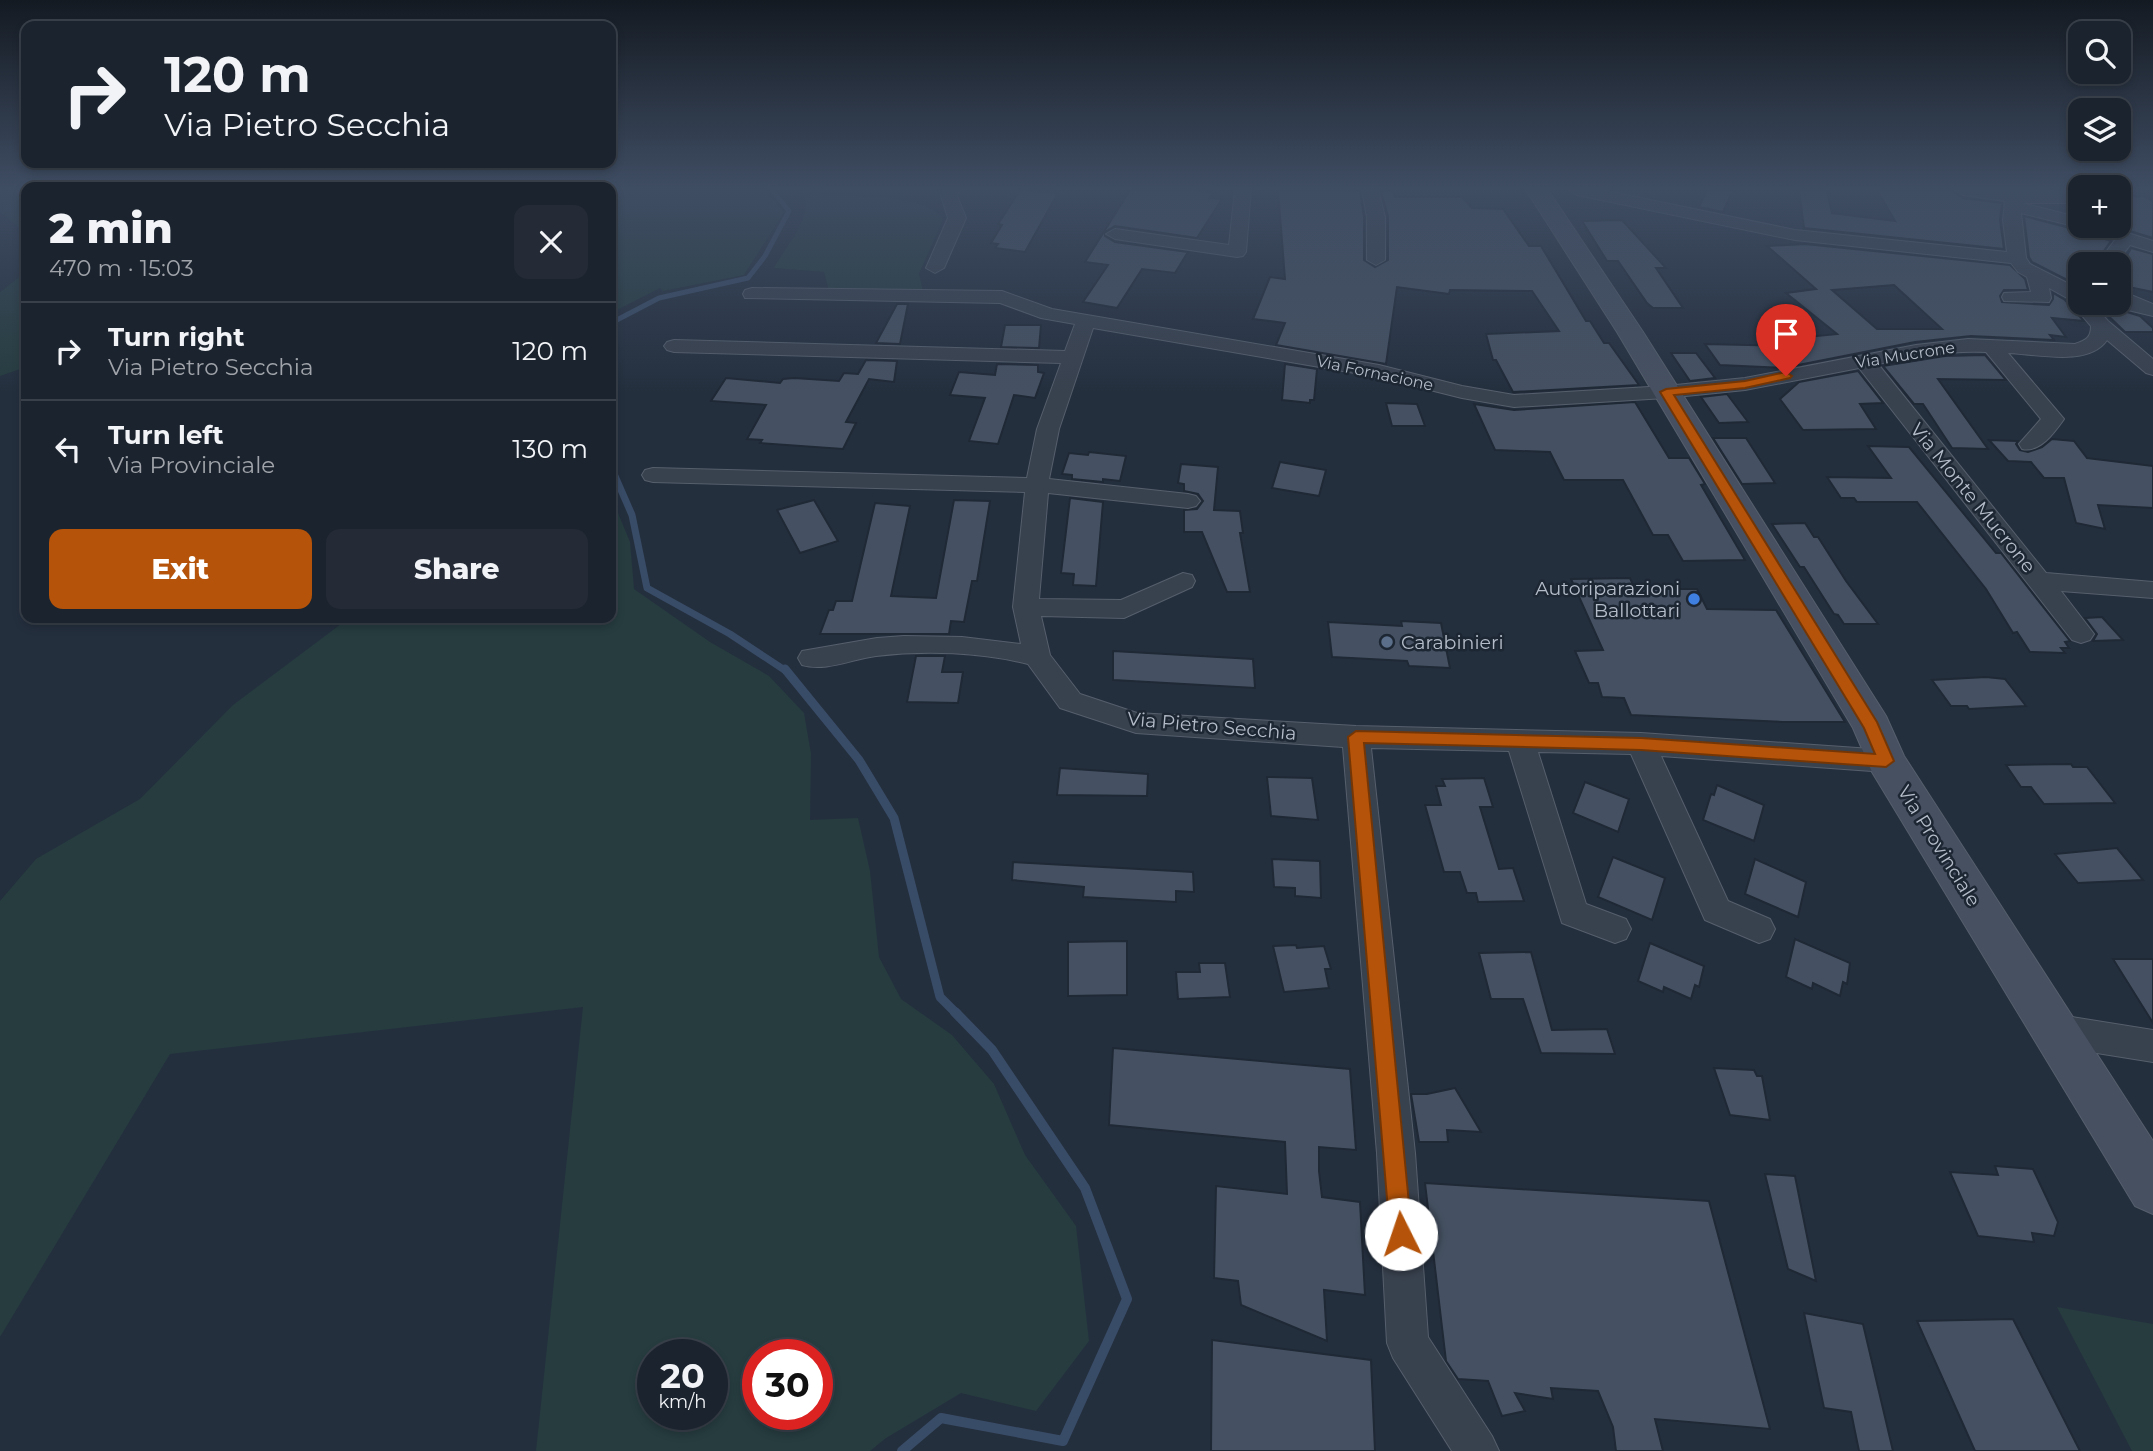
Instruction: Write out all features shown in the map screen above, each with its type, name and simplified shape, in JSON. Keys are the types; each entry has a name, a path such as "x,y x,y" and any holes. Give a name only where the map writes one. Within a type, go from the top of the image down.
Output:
{"street":[{"path":"935,268 940,258"},
{"name":"Via Provinciale","path":"1581,258 1630,332 1872,726 1886,761 2153,1188"},
{"path":"2017,258 2024,268 2068,290"},
{"path":"2036,275 2068,282"},
{"path":"2011,297 2042,298 2036,275"},
{"path":"752,294 1002,297 1048,314 1086,320"},
{"path":"2131,304 2153,310"},
{"path":"2092,315 2153,369"},
{"name":"Via Fornacione","path":"1086,320 1379,371 1462,392 1514,401 1666,392"},
{"name":"Via Pietro Secchia","path":"1086,320 1048,429 1037,485 1026,607 1037,657 1070,701 1136,723 1356,737 1641,744 1886,761"},
{"name":"Via Mucrone","path":"1666,392 1745,384 1916,351 1968,345 2077,350 2095,343 2101,334 2101,325"},
{"path":"674,346 1072,357"},
{"path":"1993,347 2053,419 2030,443"},
{"name":"Via Monte Mucrone","path":"1865,362 2081,634"},
{"path":"653,475 1037,485 1188,501"},
{"path":"1026,607 1125,609 1183,581"},
{"path":"2039,581 2153,590"},
{"path":"811,657 836,657 884,646 1009,649 1037,657"},
{"path":"1356,737 1396,1153 1408,1343 1477,1451"},
{"path":"1520,741 1573,913 1615,929"},
{"path":"1641,744 1716,910 1759,929"},
{"path":"2053,1030 2153,1046"}],"green space":[{"path":"616,258 755,258 744,275 663,291 660,288 616,310"},
{"path":"780,258 926,258 919,274 923,291 829,291 824,272 774,268"},
{"path":"21,276 21,369 0,376 0,292"},
{"path":"616,508 630,542 634,589 710,642 769,676 804,713 811,754 810,820 858,818 870,871 879,957 901,999 952,1035 994,1084 1025,1155 1076,1226 1089,1341 1036,1411 961,1393 886,1438 870,1451 536,1451 583,1007 170,1054 0,1337 0,901 36,859 140,799 233,705 342,623 616,623"},
{"path":"2057,1307 2153,1324 2153,1451 2132,1451"}],"building":[{"path":"1088,258 1184,258 1175,273 1142,269 1117,308 1083,302 1108,265 1085,262"},
{"path":"1283,258 1364,258 1375,267 1388,258 1548,258 1586,321 1590,321 1604,343 1609,343 1639,385 1513,392 1496,360 1493,360 1486,334 1559,331 1532,291 1450,290 1449,294 1397,287 1386,364 1276,345 1285,323 1253,319 1270,277 1285,279"},
{"path":"1605,258 1657,258 1666,268 1656,268 1683,308 1653,308 1618,261 1607,261"},
{"path":"1780,258 1939,258 2010,265 2025,279 2028,290 2004,290 2000,296 2002,302 2049,305 2053,293 2068,303 2068,315 2079,315 2084,321 2052,318 2066,337 2050,335 2054,340 1971,336 1915,342 1783,368 1720,365 1705,344 1794,346 1786,339 1837,334 1786,293 1816,289","holes":["1894,285 1942,329 1877,329 1832,290"]},
{"path":"2029,258 2068,258 2068,280 2032,262"},
{"path":"2131,258 2153,258 2153,292 2131,287"},
{"path":"897,304 908,304 900,344 876,343"},
{"path":"2131,313 2140,316 2153,328 2153,332 2125,332 2107,315"},
{"path":"1005,325 1041,325 1039,348 1001,347"},
{"path":"1671,353 1696,353 1715,378 1690,381"},
{"path":"1985,355 2006,380 1938,379 1988,449 1952,448 1923,404 1914,404 1883,366 1945,356"},
{"path":"866,360 897,361 894,382 869,379 846,422 856,423 843,449 760,443 762,440 747,439 766,405 711,401 726,378 780,383 783,379 794,378 839,381 844,373 858,374"},
{"path":"997,364 1038,365 1038,372 1044,373 1035,398 1014,395 998,444 969,441 985,398 950,395 959,372 995,375"},
{"path":"1285,364 1317,369 1314,400 1310,400 1310,403 1282,400"},
{"path":"1858,371 1883,403 1860,404 1876,429 1803,430 1780,399 1799,382"},
{"path":"1727,394 1748,422 1719,423 1701,397"},
{"path":"1635,402 1669,458 1689,458 1705,484 1701,485 1745,560 1683,561 1668,535 1653,535 1623,480 1564,480 1550,452 1495,450 1474,404 1514,410"},
{"path":"1386,403 1417,404 1425,426 1392,426"},
{"path":"1713,438 1746,438 1775,483 1742,484"},
{"path":"2052,439 2074,441 2087,458 2153,466 2153,508 2098,505 2105,529 2076,523 2064,478 2044,478 2031,462 2008,461 1989,440 2018,441 2016,444 2020,450 2028,452 2042,447"},
{"path":"1868,446 1909,447 1996,553 2001,553 2070,641 2065,642 2069,648 2061,648 2065,653 2030,652 2017,632 2013,633 1986,589 1917,502 1857,502 1854,498 1841,498 1827,477 1891,478"},
{"path":"1089,452 1126,456 1120,481 1072,479 1072,475 1062,474 1069,453 1088,455"},
{"path":"1280,462 1326,470 1319,496 1272,488"},
{"path":"1181,464 1218,467 1214,510 1240,511 1243,533 1240,533 1250,592 1227,592 1202,532 1184,532 1184,510 1197,509 1203,501 1198,494 1184,491 1184,484 1178,483"},
{"path":"1070,498 1103,502 1096,586 1073,585 1074,574 1061,573"},
{"path":"814,500 838,541 800,553 777,510"},
{"path":"954,500 990,501 977,581 972,581 964,622 951,621 949,634 820,634 829,610 833,610 836,601 852,601 875,503 910,506 891,596 936,598"},
{"path":"1805,523 1814,537 1818,537 1878,624 1844,624 1838,615 1834,614 1804,567 1800,567 1772,524"},
{"path":"1630,578 1635,589 1697,589 1707,609 1776,610 1845,722 1631,715 1624,698 1602,697 1598,683 1589,683 1575,651 1603,650 1571,579"},
{"path":"2102,617 2123,640 2093,641 2097,634 2085,618"},
{"name":"Carabinieri","path":"1401,621 1441,623 1450,668 1409,666 1407,661 1332,657 1328,622 1402,626"},
{"path":"1113,651 1253,659 1255,688 1113,680"},
{"path":"916,656 945,656 942,672 963,672 958,703 907,702"},
{"path":"1986,677 2005,679 2026,706 1969,709 1967,706 1951,706 1932,680"},
{"path":"2071,764 2073,767 2087,767 2115,803 2044,804 2031,787 2021,787 2006,765"},
{"path":"1060,768 1148,774 1147,796 1057,795"},
{"path":"1267,777 1312,778 1318,820 1271,816"},
{"path":"1484,778 1493,807 1480,807 1499,869 1513,868 1524,901 1478,902 1476,893 1467,893 1460,872 1444,872 1425,805 1441,805 1436,786 1445,786 1442,779"},
{"path":"1585,782 1629,799 1618,832 1573,813"},
{"path":"1717,785 1764,805 1754,841 1703,820 1711,794 1714,795"},
{"path":"2117,848 2143,880 2078,883 2055,854"},
{"path":"1613,857 1665,878 1652,920 1598,897"},
{"path":"1272,859 1320,861 1321,898 1295,896 1295,888 1274,887"},
{"path":"1755,859 1806,882 1798,917 1745,894"},
{"path":"1013,862 1193,872 1194,892 1176,891 1176,902 1083,897 1084,887 1012,880"},
{"path":"1795,939 1850,963 1847,984 1843,982 1840,996 1813,983 1812,989 1786,977"},
{"path":"1127,941 1127,995 1068,996 1068,942"},
{"path":"1650,943 1704,966 1699,987 1695,985 1691,999 1664,987 1663,992 1638,981"},
{"path":"1296,945 1297,948 1324,946 1331,969 1325,969 1329,988 1284,992 1273,946"},
{"path":"1531,952 1552,1030 1607,1029 1615,1054 1541,1053 1523,999 1491,999 1479,953"},
{"path":"2113,959 2153,959 2153,1023"},
{"path":"1199,963 1225,963 1230,997 1178,999 1176,972 1200,972"},
{"path":"1113,1048 1350,1069 1356,1150 1319,1147 1319,1171 1322,1197 1360,1202 1365,1295 1324,1290 1327,1341 1241,1305 1238,1281 1214,1278 1216,1186 1287,1194 1285,1142 1109,1125"},
{"path":"1714,1068 1754,1070 1757,1076 1762,1076 1770,1120 1730,1115"},
{"path":"1455,1088 1481,1132 1447,1130 1448,1142 1419,1142 1411,1094 1427,1094"},
{"path":"1995,1166 2033,1169 2058,1222 2054,1236 2032,1233 2034,1242 1978,1236 1950,1172 1998,1175"},
{"path":"1765,1174 1795,1176 1816,1281 1788,1269"},
{"path":"1425,1183 1709,1201 1770,1429 1655,1419 1663,1451 1616,1451 1613,1427 1598,1391 1551,1388 1553,1399 1515,1393 1525,1411 1502,1416 1488,1381 1458,1379 1446,1361"},
{"path":"1804,1313 1863,1324 1893,1451 1859,1451 1851,1412 1824,1408"},
{"path":"2013,1319 2080,1451 1975,1451 1917,1321"},
{"path":"1212,1340 1371,1360 1375,1451 1211,1451"}],"waterway":[{"path":"616,320 659,298 748,278 764,258"},
{"path":"616,478 632,515 647,588 730,634 786,671"},
{"path":"785,669 859,760 894,818 940,997 955,1012"},
{"path":"902,1451 941,1418 1063,1441 1127,1299 1085,1188 992,1050 955,1012"}],"place":[{"name":"Autoriparazioni Ballottari","path":"1694,599"},
{"name":"Carabinieri","path":"1387,642"}],"route":[{"path":"1401,1234 1396,1153 1356,737 1641,744 1886,761 1872,726 1666,392 1745,384 1786,376"}]}
